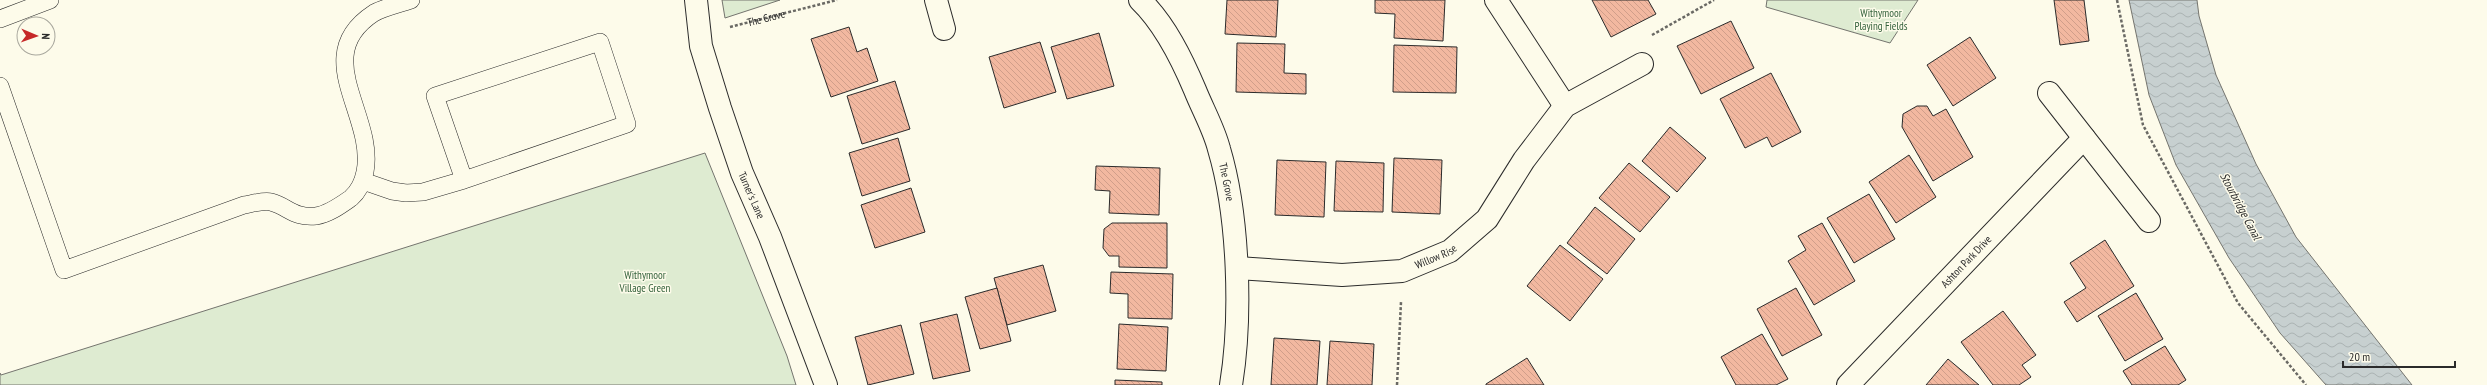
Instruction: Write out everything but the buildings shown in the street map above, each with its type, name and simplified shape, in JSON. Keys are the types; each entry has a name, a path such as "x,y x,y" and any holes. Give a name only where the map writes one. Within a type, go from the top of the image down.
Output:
{"street":[{"name":"Turner's Lane","path":"696,0 701,46 720,108 742,173 770,237 826,385"},
{"path":"936,0 944,29"},
{"name":"The Grove","path":"1140,0 1171,40 1190,78 1219,149 1230,207 1237,268 1231,385"},
{"path":"1496,0 1565,106"},
{"name":"Willow Rise","path":"1237,268 1342,275 1402,271 1450,251 1487,219 1524,160 1565,106 1642,64"},
{"path":"2049,93 2149,221"},
{"name":"Ashton Park Drive","path":"1848,385 2084,138"}],"lane":[{"path":"0,19 50,0"},
{"path":"0,86 64,270 244,205 270,202 294,215 317,216 337,208 355,194 363,181 367,152 346,78 343,59 346,43 358,27 375,13 411,0"},
{"path":"363,181 392,191 406,193 423,192 464,180 627,124 600,42 435,96 464,180"}],"path":[{"name":"The Grove","path":"727,28 837,0"},
{"path":"1647,38 1714,0"},
{"path":"2117,0 2143,124 2238,303 2306,385"},
{"path":"1397,385 1400,365 1402,271"}],"green space":[{"path":"722,0 780,0 725,18"},
{"name":"Withymoor Playing Fields","path":"1767,0 1918,0 1890,43 1766,7"},
{"name":"Withymoor Village Green","path":"705,153 787,356 796,385 0,385 0,373 1,375"}],"water":[{"name":"Stourbridge Canal","path":"2129,0 2197,0 2199,16 2216,75 2256,164 2296,237 2412,385 2326,385 2280,333 2229,258 2176,165 2149,95"}]}
